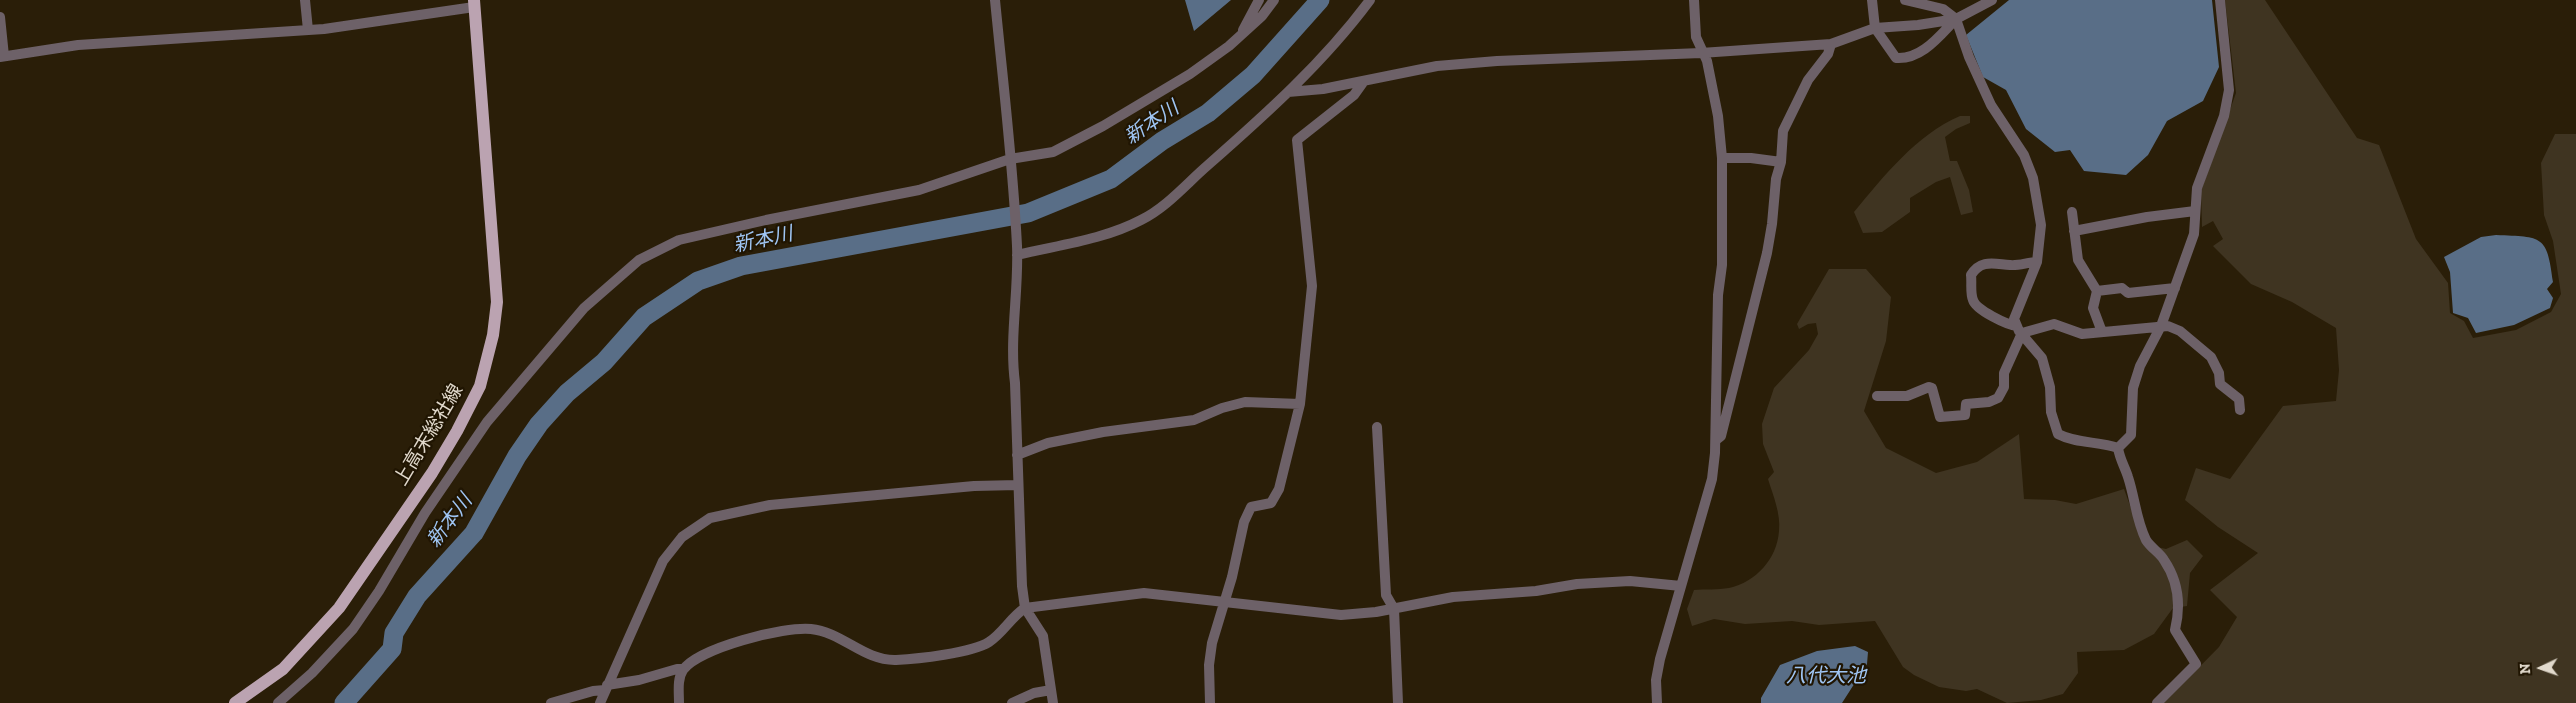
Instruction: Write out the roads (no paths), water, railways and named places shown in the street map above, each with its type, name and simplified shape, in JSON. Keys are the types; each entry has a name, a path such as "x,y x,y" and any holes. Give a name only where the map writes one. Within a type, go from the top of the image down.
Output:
{"main road":[{"name":"上高末総社線","path":"235,703 283,669 339,608 432,473 458,431 480,386 493,335 497,302 474,3"}],"street":[{"path":"305,0 308,30"},
{"path":"995,0 1013,174 1017,250 1011,357 1025,608 1043,636 1053,703"},
{"path":"1242,34 1259,0"},
{"path":"278,703 312,673 353,628 379,591 425,513 493,415 584,308 639,260 679,240 766,220 919,190 1010,159 1053,152 1104,126 1190,74 1242,34 1262,16 1274,0"},
{"path":"1017,250 1106,234 1142,220 1173,198 1288,92 1335,44 1370,0"},
{"path":"1657,703 1656,680 1660,659 1712,479 1715,440 1716,357 1722,252 1722,158 1718,116 1707,61 1701,53 1696,37 1694,0"},
{"path":"1872,0 1875,28 1896,58 1906,59 1934,43 1956,19"},
{"path":"1905,0 1943,10 1956,19 1969,58 1991,105 2024,155 2033,178 2041,225 2037,262 2014,319 2019,329 2042,358 2050,387 2051,412 2058,434 2070,441 2118,448"},
{"path":"1288,92 1364,82 1437,66 1497,61 1701,53 1831,44 1875,28 1918,25 1956,19 1992,0"},
{"path":"2118,448 2131,435 2133,388 2140,366 2161,326 2194,234 2197,188 2224,116 2230,90 2220,0"},
{"path":"0,17 2,56 78,45 308,30 474,3"},
{"path":"1715,440 1721,436 1764,262 1772,224 1776,179 1781,162 1783,132 1808,80 1828,54 1831,44"},
{"path":"1210,703 1208,665 1244,522 1251,508 1271,503 1279,489 1300,404 1312,275 1297,140 1354,95 1364,82"},
{"path":"1722,158 1751,158 1781,162"},
{"path":"2074,231 2147,217 2196,211"},
{"path":"2072,212 2078,260 2097,291 2093,308 2102,332"},
{"path":"2037,262 2010,265 1988,262 1978,266 1971,275 1972,299 1976,306 2007,325 2019,329 2054,324 2082,334 2161,326 2180,331 2211,357 2219,374 2220,384 2239,399 2240,410"},
{"path":"2097,291 2122,288 2128,293 2175,288"},
{"path":"1877,396 1906,396 1929,387 1932,388 1940,417 1965,415 1966,404 1989,402 1998,398 2004,387 2004,373 2019,329"},
{"path":"1017,455 1048,443 1103,432 1194,420 1222,408 1245,402 1300,404"},
{"path":"1377,427 1386,595 1394,609 1398,703"},
{"path":"2118,448 2120,461 2128,476 2136,513 2147,542 2164,560 2177,586 2180,610 2175,630 2196,664 2157,703"},
{"path":"600,703 663,561 682,537 710,518 770,505 974,486 1018,485"},
{"path":"680,703 679,679 684,669 694,660 748,637 779,631 812,629 834,636 874,657 895,660 970,650 989,642 1017,613 1025,608 1144,593 1167,594 1340,615 1394,609 1453,597 1536,591 1577,584 1630,581 1681,586"},
{"path":"552,703 677,669 684,669"},
{"path":"1012,703 1034,692 1051,690"}],"water":[{"path":"1185,0 1231,0 1194,31"},
{"path":"2009,0 2212,0 2219,67 2203,101 2167,121 2148,155 2126,175 2084,171 2070,150 2055,152 2026,129 2006,90 1983,77 1966,35"},
{"path":"2496,235 2533,238 2545,247 2553,282 2547,289 2553,298 2550,308 2514,325 2476,333 2468,318 2453,313 2450,272 2444,257 2481,237"},
{"name":"八代大池","path":"1855,646 1868,652 1867,664 1842,703 1761,703 1761,698 1780,665 1817,651"}],"waterway":[{"name":"新本川","path":"344,703 392,649 394,633 417,596 474,533 517,456 539,424 567,393 604,362 644,317 698,281 741,266 1028,213 1111,179 1162,141 1208,113 1253,75 1320,0"}]}
